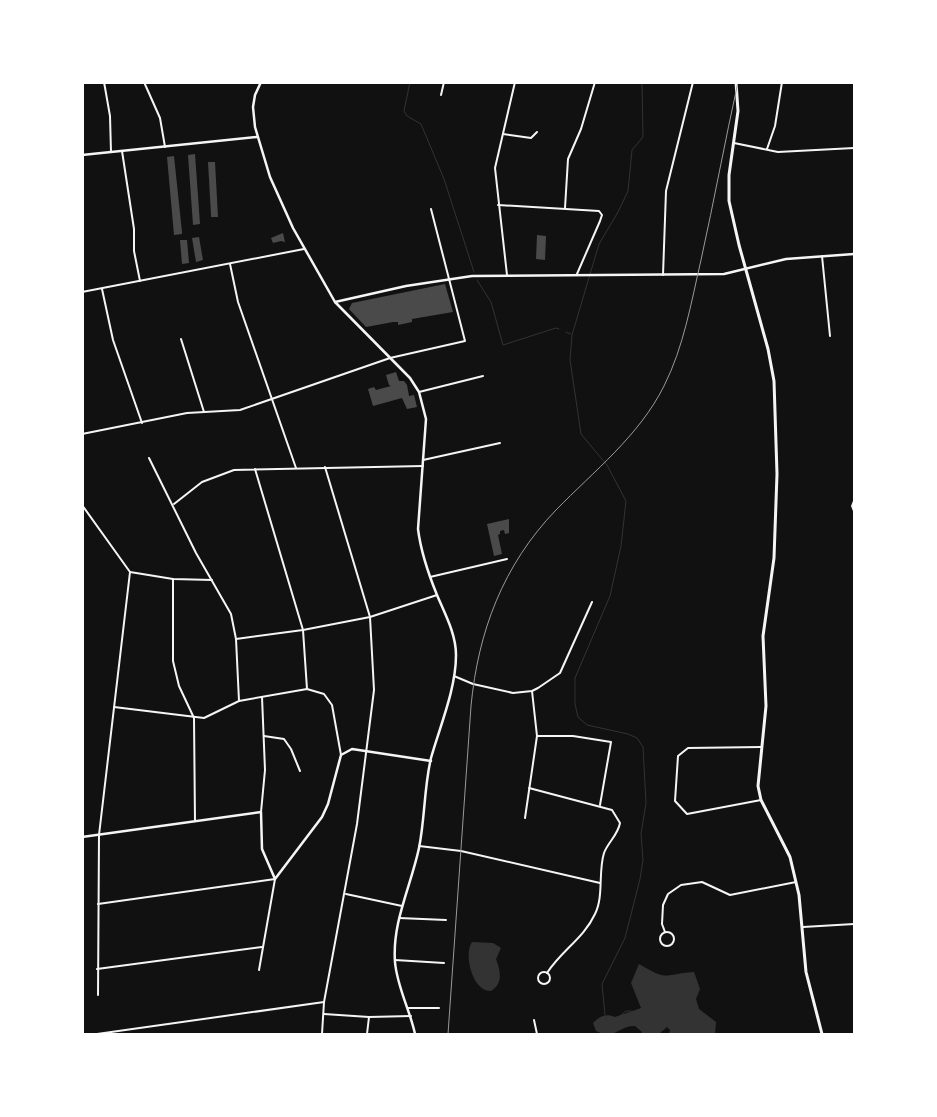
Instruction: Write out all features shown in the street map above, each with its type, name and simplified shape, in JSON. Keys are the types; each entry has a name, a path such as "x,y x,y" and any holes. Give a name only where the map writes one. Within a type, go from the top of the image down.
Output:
{"main road":[{"path":"261,82 253,106 258,137 276,193 304,249 335,302 410,378 419,392 426,419 418,529 420,547 454,638 456,656 454,676 431,761 419,846 412,878 398,918 395,960 397,977 411,1016 415,1034"},
{"path":"736,82 738,111 728,175 729,201 745,268 758,306 774,381 777,474 774,558 763,636 766,699 758,775 761,800 790,857 803,927 806,972 822,1034"},
{"path":"82,155 258,137"},
{"path":"335,302 449,279 507,275 724,274 786,260 854,254"},
{"path":"82,837 261,812 262,849 275,879 322,817 328,804 341,754 352,749 431,761"}],"street":[{"path":"104,82 110,116 111,152"},
{"path":"144,82 160,118 165,147"},
{"path":"441,95 444,82"},
{"path":"507,275 495,168 515,82"},
{"path":"565,208 568,159 581,129 595,82"},
{"path":"664,275 666,191 693,82"},
{"path":"767,149 775,126 782,82"},
{"path":"503,134 531,138 538,132"},
{"path":"734,143 778,152 854,148"},
{"path":"122,151 134,229 134,251 140,281"},
{"path":"498,205 594,210 601,213 600,221 577,274"},
{"path":"82,434 187,413 240,410 390,358 465,341 431,209"},
{"path":"82,292 304,249"},
{"path":"822,256 830,336"},
{"path":"230,264 238,302 296,468"},
{"path":"102,288 113,340 142,423"},
{"path":"181,339 204,412"},
{"path":"419,392 483,376"},
{"path":"423,460 500,443"},
{"path":"149,458 174,504 196,553 231,614 236,639 239,701"},
{"path":"174,504 195,486 213,476 234,470 423,466"},
{"path":"322,1034 324,1002 345,894 368,751 374,690 370,617 325,467"},
{"path":"255,469 303,630 307,689"},
{"path":"854,501 852,506 854,511"},
{"path":"82,505 130,572 99,835 98,995"},
{"path":"430,577 507,559"},
{"path":"130,572 173,579 212,580"},
{"path":"173,579 173,661 179,686 194,718 195,821"},
{"path":"236,639 303,630 370,617 437,595"},
{"path":"454,676 494,690 517,694 532,691 560,673 592,602"},
{"path":"114,707 194,718 210,716 239,701 307,689 324,694 332,705 341,754"},
{"path":"525,818 537,736 532,691"},
{"path":"261,812 265,770 262,697"},
{"path":"264,736 274,735 284,738 300,771"},
{"path":"537,736 574,736 611,742 600,806"},
{"path":"761,747 688,748 678,756 676,801 687,814 761,800"},
{"path":"529,788 612,810 620,823 618,832 605,852 596,912 581,937 557,957 547,972 538,975 541,983 549,980 547,972"},
{"path":"419,846 461,851 600,883"},
{"path":"98,904 275,879 259,970"},
{"path":"665,932 662,924 663,905 668,894 680,885 702,882 730,896 796,882"},
{"path":"345,894 402,906"},
{"path":"398,918 446,920"},
{"path":"803,927 854,924"},
{"path":"665,932 671,932 674,936 674,943 670,946 665,946 661,942 660,936 665,932"},
{"path":"97,969 262,947"},
{"path":"395,960 444,963"},
{"path":"97,1034 324,1002"},
{"path":"408,1008 439,1008"},
{"path":"324,1014 369,1017 411,1016"},
{"path":"367,1034 369,1017"},
{"path":"534,1020 537,1034"}],"shaded area":[{"path":"472,942 493,943 501,948 496,959 500,976 498,984 491,991 479,986 471,972 469,948"},
{"path":"639,964 666,976 694,972 700,989 696,999 699,1009 716,1022 715,1034 669,1034 670,1030 667,1027 659,1034 641,1034 642,1032 635,1026 624,1028 612,1034 602,1034 596,1031 593,1023 601,1017 609,1015 615,1017 641,1008 631,983"}],"building":[{"path":"195,154 200,224 193,225 188,155"},
{"path":"174,156 182,234 174,235 167,157"},
{"path":"208,162 215,162 218,217 211,217"},
{"path":"283,233 285,242 273,243 271,238"},
{"path":"537,235 546,236 545,260 536,259"},
{"path":"199,237 203,260 196,262 192,238"},
{"path":"180,240 187,240 189,263 182,264"},
{"path":"445,284 453,312 412,319 412,322 398,325 398,322 393,322 366,327 349,309 352,303"},
{"path":"396,372 399,381 404,381 407,385 409,396 414,395 417,407 407,409 402,398 373,406 368,389 374,387 376,390 391,386 386,375"},
{"path":"509,519 509,533 505,534 504,530 500,531 498,535 502,554 494,556 487,524"}],"waterway":[{"path":"410,82 404,111 407,116 421,124 444,179 474,272"},
{"path":"605,1015 602,984 625,938 640,879 643,860 641,834 646,803 643,747 637,738 628,734 587,725 578,717 575,704 575,678 610,596 621,546 626,501 607,465 581,434 570,360 572,335 599,244 628,191 632,150 643,137 642,82"},
{"path":"477,280 491,302 503,345 556,328 559,329"},
{"path":"566,332 571,334"},
{"path":"620,1016 626,1011 631,1011"}],"railway":[{"path":"448,1034 471,706 474,679 487,626 496,601 521,553 556,510 629,437 654,404 671,371 682,340 690,308 738,82"}]}
